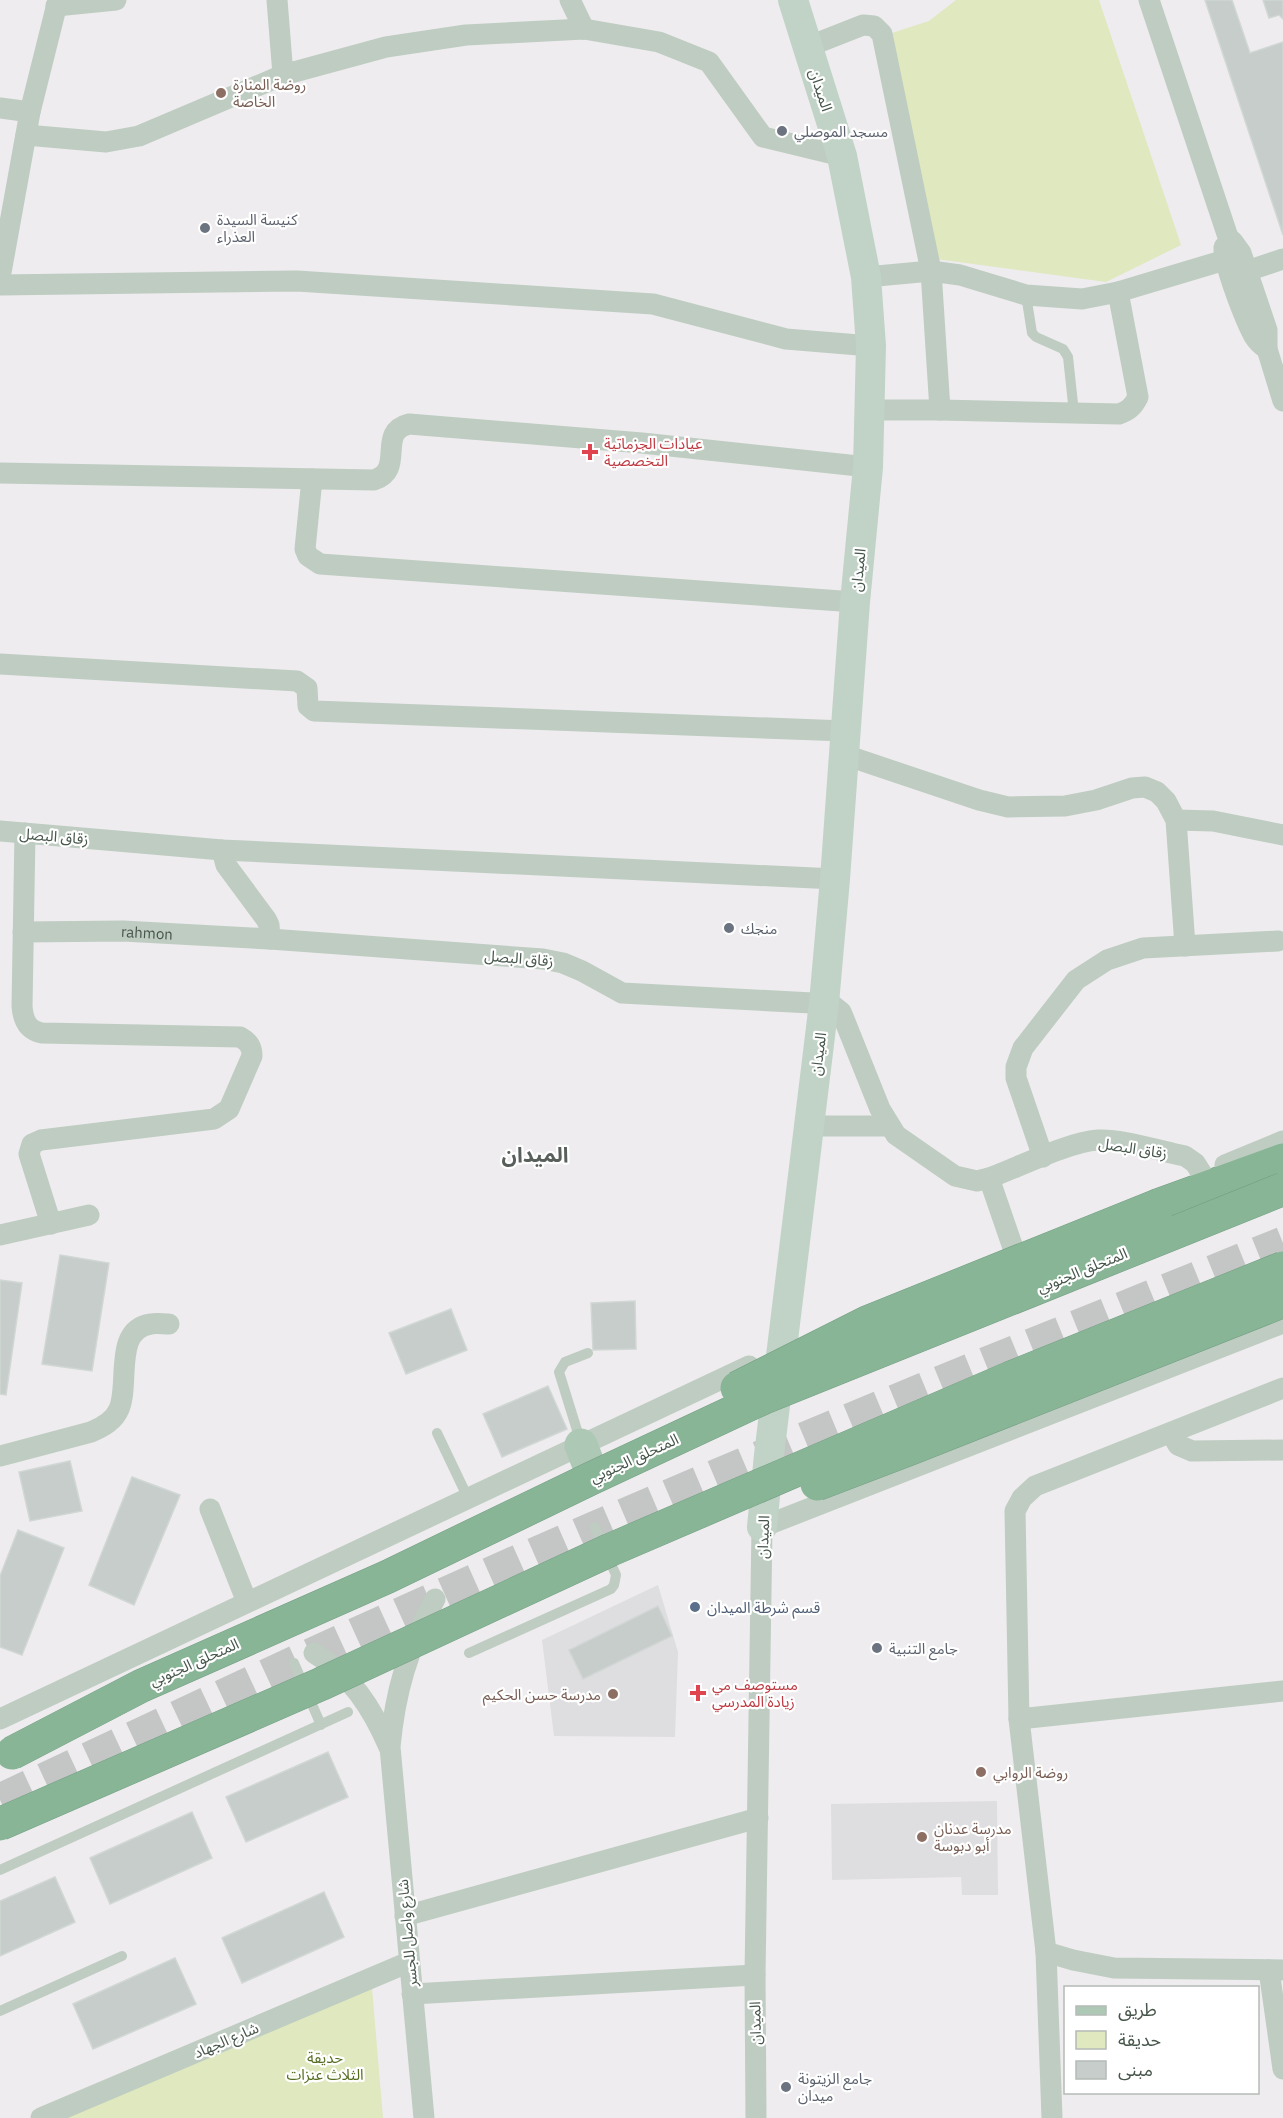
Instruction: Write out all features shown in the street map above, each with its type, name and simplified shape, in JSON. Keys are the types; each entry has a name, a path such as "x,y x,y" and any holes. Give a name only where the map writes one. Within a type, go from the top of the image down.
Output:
{"highway":[{"path":"588,1465 633,1447 720,1398 868,1322 1159,1205 1283,1160"},
{"name":"المتحلق الجنوبي","path":"4,1756 141,1686 387,1577 588,1465 764,1398 1283,1189"},
{"path":"0,1824 321,1684 602,1539 1283,1268"},
{"path":"602,1539 698,1525 862,1467 1283,1301"}],"street":[{"path":"0,278 30,112 57,3 116,0"},
{"path":"277,0 283,75"},
{"path":"570,0 584,29"},
{"name":"الميدان","path":"756,2118 755,1976 762,1527 824,1002 855,602 868,467 871,346 866,277 842,156 793,0"},
{"path":"1149,0 1228,237 1237,247 1275,346 1283,401"},
{"path":"807,47 862,25 874,26 882,34 930,271 940,410"},
{"path":"26,135 106,142 139,136 283,75 386,47 466,35 584,29 659,42 709,62 763,137 842,156"},
{"path":"0,108 30,112"},
{"path":"1228,237 1224,249 1225,260 1251,330 1258,341 1275,346"},
{"path":"1247,272 1283,259"},
{"path":"866,277 930,271 960,275 1026,295 1082,299 1118,292 1225,260"},
{"path":"0,285 297,281 653,303 786,339 871,346"},
{"path":"868,410 1119,414 1127,411 1138,397 1118,292"},
{"path":"0,473 375,480 382,478 390,467 394,432 401,426 409,424 642,443 868,467"},
{"path":"312,479 305,549 308,556 320,564 855,602"},
{"path":"0,663 297,681 302,682 307,688 308,706 314,711 845,743 979,800 1008,807 1065,806 1096,800 1132,788 1145,788 1157,792 1166,801 1176,820 1185,946"},
{"path":"1176,820 1213,822 1283,835"},
{"name":"زقاق البصل","path":"0,831 222,850 835,879"},
{"path":"26,833 22,1016 26,1025 34,1032 42,1033 233,1036 247,1041 252,1049 252,1056 229,1109 214,1119 41,1140 32,1144 29,1154 51,1224"},
{"path":"222,850 226,865 267,919 271,932 270,939"},
{"name":"rahmon","path":"23,932 123,932 270,939"},
{"name":"زقاق البصل","path":"270,939 543,959 563,963 582,971 622,993 824,1002 831,1004 841,1012 889,1126 905,1142 955,1176 977,1181 1087,1141 1101,1140 1185,1156 1195,1163 1202,1174"},
{"path":"1043,1157 1016,1078 1016,1067 1023,1048 1076,980 1091,969 1125,953 1143,948 1278,941"},
{"path":"809,1126 889,1126"},
{"path":"0,1719 468,1498 588,1465 782,1351 834,1325 1283,1141"},
{"path":"989,1178 1030,1297"},
{"path":"0,1236 89,1215"},
{"path":"0,1455 103,1428 119,1409 126,1347 129,1339 142,1326 151,1323 169,1324"},
{"path":"762,1527 1283,1323"},
{"path":"1052,2118 1046,1953 1018,1719 1015,1511 1022,1498 1035,1486 1283,1388"},
{"path":"1171,1432 1178,1445 1192,1451 1283,1450"},
{"path":"210,1509 247,1602"},
{"name":"شارع واصل للجسر","path":"424,2118 390,1748 399,1686 416,1636 435,1599"},
{"name":"شارع واصل للجسر","path":"314,1653 330,1662 366,1700 390,1748"},
{"path":"1018,1719 1283,1691"},
{"path":"405,1916 758,1818"},
{"path":"1046,1953 1114,1968 1276,1970 1283,2069"},
{"name":"شارع الجهاد","path":"41,2118 409,1962"},
{"path":"412,1994 755,1976"}],"lane":[{"path":"1026,295 1032,333 1036,338 1063,349 1068,357 1074,413"},
{"path":"588,1353 565,1362 559,1372 588,1465"},
{"path":"437,1433 468,1498"},
{"path":"469,1653 614,1586 616,1575 602,1539"},
{"path":"294,1663 321,1725"},
{"path":"0,1870 348,1712"},
{"path":"0,2012 122,1956"}],"shaded area":[{"name":"مدرسة حسن الحكيم","path":"658,1585 678,1652 675,1737 554,1736 542,1640"},
{"path":"997,1801 998,1895 962,1895 961,1877 832,1880 831,1804"}],"green space":[{"path":"956,0 1099,0 1181,245 1106,282 936,259 886,35 929,21"},
{"name":"حديقة الثلاث عنزات","path":"372,1988 383,2118 60,2118"}],"building":[{"path":"1205,0 1232,0 1250,53 1283,42 1283,235"},
{"path":"1263,0 1283,0 1283,19 1279,15 1269,18"},
{"path":"60,1255 109,1263 92,1371 42,1364"},
{"path":"0,1280 22,1283 6,1395 0,1394"},
{"path":"635,1301 636,1349 593,1350 591,1303"},
{"path":"451,1309 467,1350 406,1374 389,1333"},
{"path":"548,1386 567,1429 502,1457 483,1414"},
{"path":"70,1461 82,1511 30,1521 19,1472"},
{"path":"132,1477 180,1495 134,1605 89,1585"},
{"path":"18,1530 64,1548 22,1655 0,1647 0,1576"},
{"path":"658,1606 672,1636 583,1679 569,1650"},
{"path":"328,1752 348,1797 246,1842 226,1797"},
{"path":"192,1812 212,1858 110,1904 90,1858"},
{"path":"55,1877 75,1922 0,1956 0,1901"},
{"path":"324,1892 344,1937 242,1983 222,1938"},
{"path":"175,1958 196,2004 93,2049 73,2004"}],"tunnel":[{"path":"0,1800 370,1628 594,1528 852,1419 1283,1243"}],"place":[{"name":"روضة المنارة الخاصة","path":"221,93"},
{"name":"مسجد الموصلي","path":"782,131"},
{"name":"كنيسة السيدة العذراء","path":"205,228"},
{"name":"عيادات الجزماتية التخصصية","path":"590,452"},
{"name":"منجك","path":"729,928"},
{"name":"قسم شرطة الميدان","path":"695,1607"},
{"name":"جامع التنبية","path":"877,1648"},
{"name":"مستوصف مي زيادة المدرسي","path":"698,1693"},
{"name":"مدرسة حسن الحكيم","path":"613,1694"},
{"name":"روضة الروابي","path":"981,1772"},
{"name":"مدرسة عدنان أبو دبوسة","path":"922,1837"},
{"name":"جامع الزيتونة ميدان","path":"786,2087"}],"district":[{"name":"الميدان","path":"535,1154"}]}
